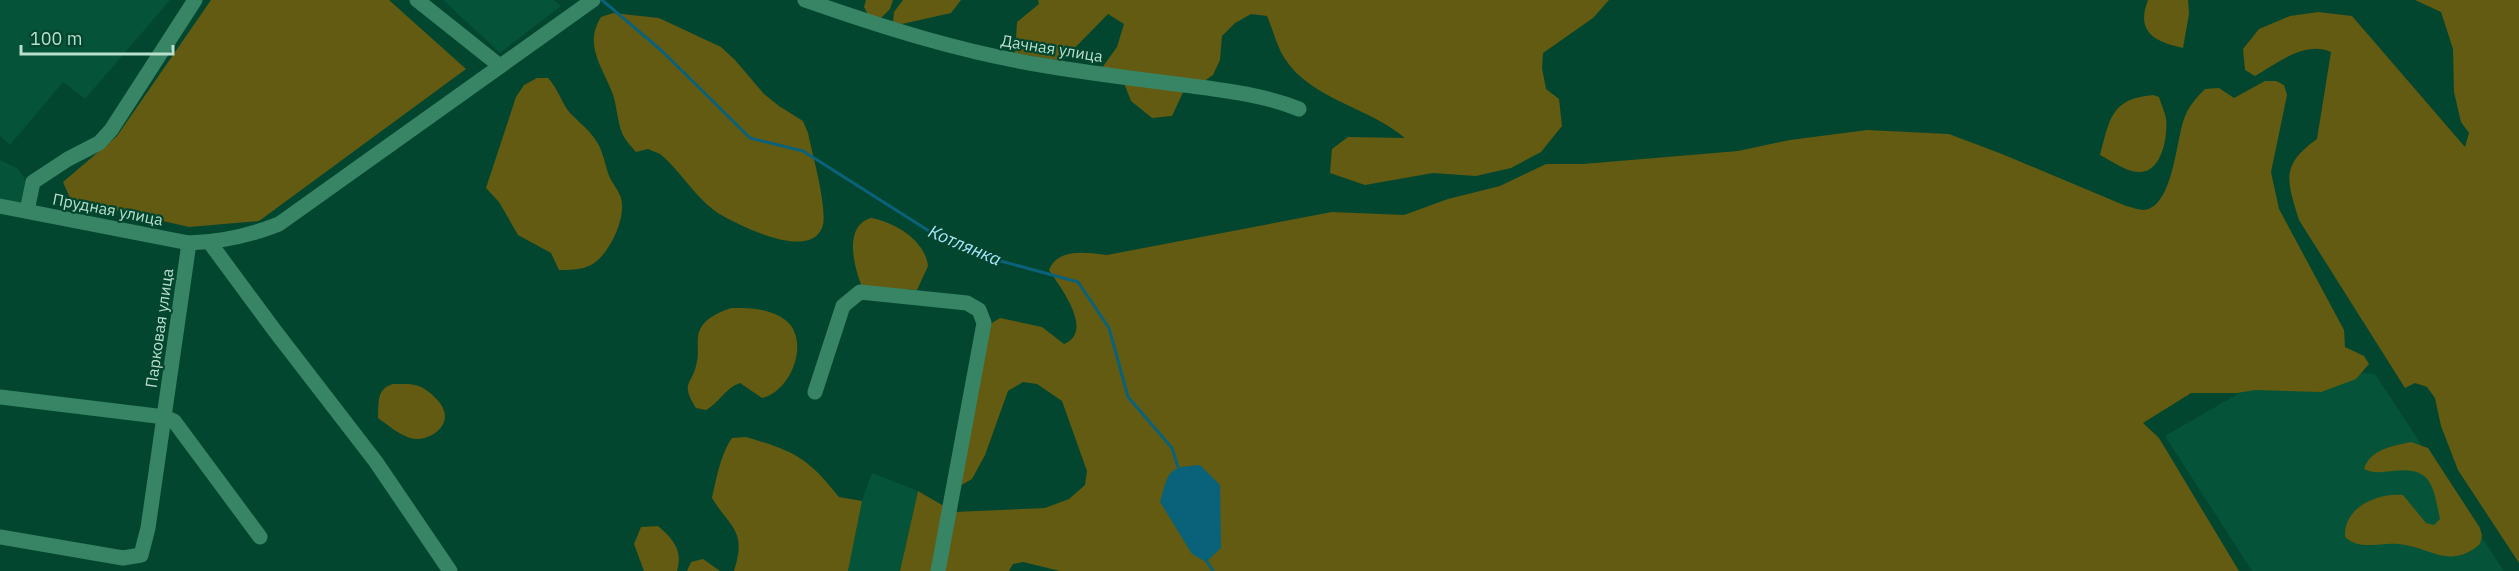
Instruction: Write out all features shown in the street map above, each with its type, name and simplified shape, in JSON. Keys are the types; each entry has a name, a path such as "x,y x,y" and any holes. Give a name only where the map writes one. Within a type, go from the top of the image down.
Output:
{"street":[{"path":"27,212 33,182 68,159 99,144 111,130 195,0"},
{"path":"417,0 500,66"},
{"name":"Прудная улица","path":"0,206 189,243 210,243 255,234 279,224 500,66 549,34 593,0"},
{"name":"Дачная улица","path":"805,0 885,28 986,55 1048,66 1236,92 1273,99 1299,109"},
{"name":"Парковая улица","path":"0,537 123,558 141,555 148,528 189,243"},
{"path":"210,243 376,462 450,571"},
{"path":"815,392 843,306 860,292 967,303 980,310 984,323 938,571"},
{"path":"0,397 165,417 174,421 260,537"}],"shaded area":[{"path":"0,0 170,0 85,99 63,82 10,145 0,136"},
{"path":"211,0 389,0 466,69 259,221 189,227 71,200 63,182 117,136"},
{"path":"443,0 554,0 561,6 500,53"},
{"path":"866,0 893,0 890,9 878,21 871,20 864,7"},
{"path":"903,0 961,0 951,13 902,24 893,22 894,12"},
{"path":"1038,0 1609,0 1593,18 1543,53 1542,68 1546,89 1559,99 1562,126 1541,152 1511,168 1476,176 1433,173 1365,185 1330,173 1332,149 1348,137 1405,138 1375,118 1325,94 1296,73 1282,54 1267,16 1251,14 1235,23 1222,36 1220,60 1213,75 1200,84 1185,88 1172,116 1152,118 1131,101 1122,78 1099,72 1117,47 1124,24 1108,14 1062,61 1015,53 1017,22 1039,4"},
{"path":"2148,0 2188,0 2189,14 2183,48 2164,43 2150,34 2144,21"},
{"path":"2415,0 2519,0 2519,563 2458,470 2441,426 2435,398 2427,387 2415,383 2405,388 2299,220 2292,195 2290,175 2297,157 2317,139 2331,52 2321,49 2302,51 2255,76 2245,70 2243,49 2259,29 2290,16 2318,12 2352,16 2465,147 2469,133 2461,122 2454,92 2453,49 2441,12"},
{"path":"613,13 659,18 721,47 764,94 803,121 808,133 822,196 824,220 822,228 814,237 803,241 788,241 741,225 710,207 660,154 648,149 636,152 626,141 619,123 614,97 599,64 594,45 596,27 601,17"},
{"path":"537,78 548,78 569,112 595,139 602,151 609,176 621,198 621,217 612,241 599,259 582,268 559,270 551,253 518,235 499,202 486,188 516,97 524,85"},
{"path":"2265,81 2276,81 2284,85 2287,95 2271,172 2279,209 2344,330 2345,347 2364,356 2369,364 2356,379 2321,392 2255,390 2237,393 2191,393 2143,423 2159,438 2239,571 1060,571 1023,562 1013,564 1009,571 900,571 918,491 954,512 1045,508 1069,499 1085,485 1087,471 1062,401 1037,384 1023,382 1008,391 985,455 972,479 958,487 990,324 1000,318 1042,327 1064,344 1073,338 1076,319 1067,297 1049,270 1053,263 1066,255 1083,253 1107,255 1332,212 1404,215 1448,199 1500,186 1546,164 1583,164 1738,151 1790,140 1867,130 1949,134 2126,206 2144,210 2154,206 2167,186 2184,119 2202,92 2205,89 2219,88 2234,98"},
{"path":"2153,95 2159,97 2166,126 2162,152 2153,167 2147,171 2134,172 2100,155 2110,121 2120,106 2139,97"},
{"path":"0,160 17,168 27,182 21,205 0,201"},
{"path":"871,218 898,228 915,240 921,248 928,266 917,290 862,287 854,258 854,238 862,222"},
{"path":"731,308 763,310 781,317 791,325 796,336 795,362 783,385 773,393 762,398 740,383 730,388 706,410 696,408 688,393 688,388 698,358 699,331 710,318"},
{"path":"2283,368 2375,374 2504,571 2252,571 2165,436"},
{"path":"393,384 418,386 435,397 444,411 445,418 440,429 429,436 410,438 397,432 378,418 381,393"},
{"path":"746,437 798,457 818,473 839,497 862,501 848,571 734,571 738,557 738,538 712,498 719,467 728,444 732,438"},
{"path":"2411,442 2428,448 2480,528 2482,536 2480,544 2469,552 2458,556 2439,555 2398,544 2357,544 2345,537 2346,527 2356,510 2373,499 2383,496 2403,495 2426,523 2434,525 2440,519 2432,488 2423,475 2405,470 2371,472 2364,469 2371,457 2377,453"},
{"path":"872,473 918,491 900,571 848,571 862,501"},
{"path":"658,526 678,551 677,571 644,571 634,544 641,527"},
{"path":"703,559 720,571 687,571 691,562"}],"water":[{"path":"1200,465 1220,485 1221,548 1206,562 1192,554 1160,502 1165,483 1175,469"}],"waterway":[{"name":"Котлянка","path":"602,0 662,51 750,138 803,151 929,231 997,260 1078,282 1109,328 1128,397 1172,448 1179,470"},
{"name":"Котлянка","path":"1206,560 1213,571"}]}
